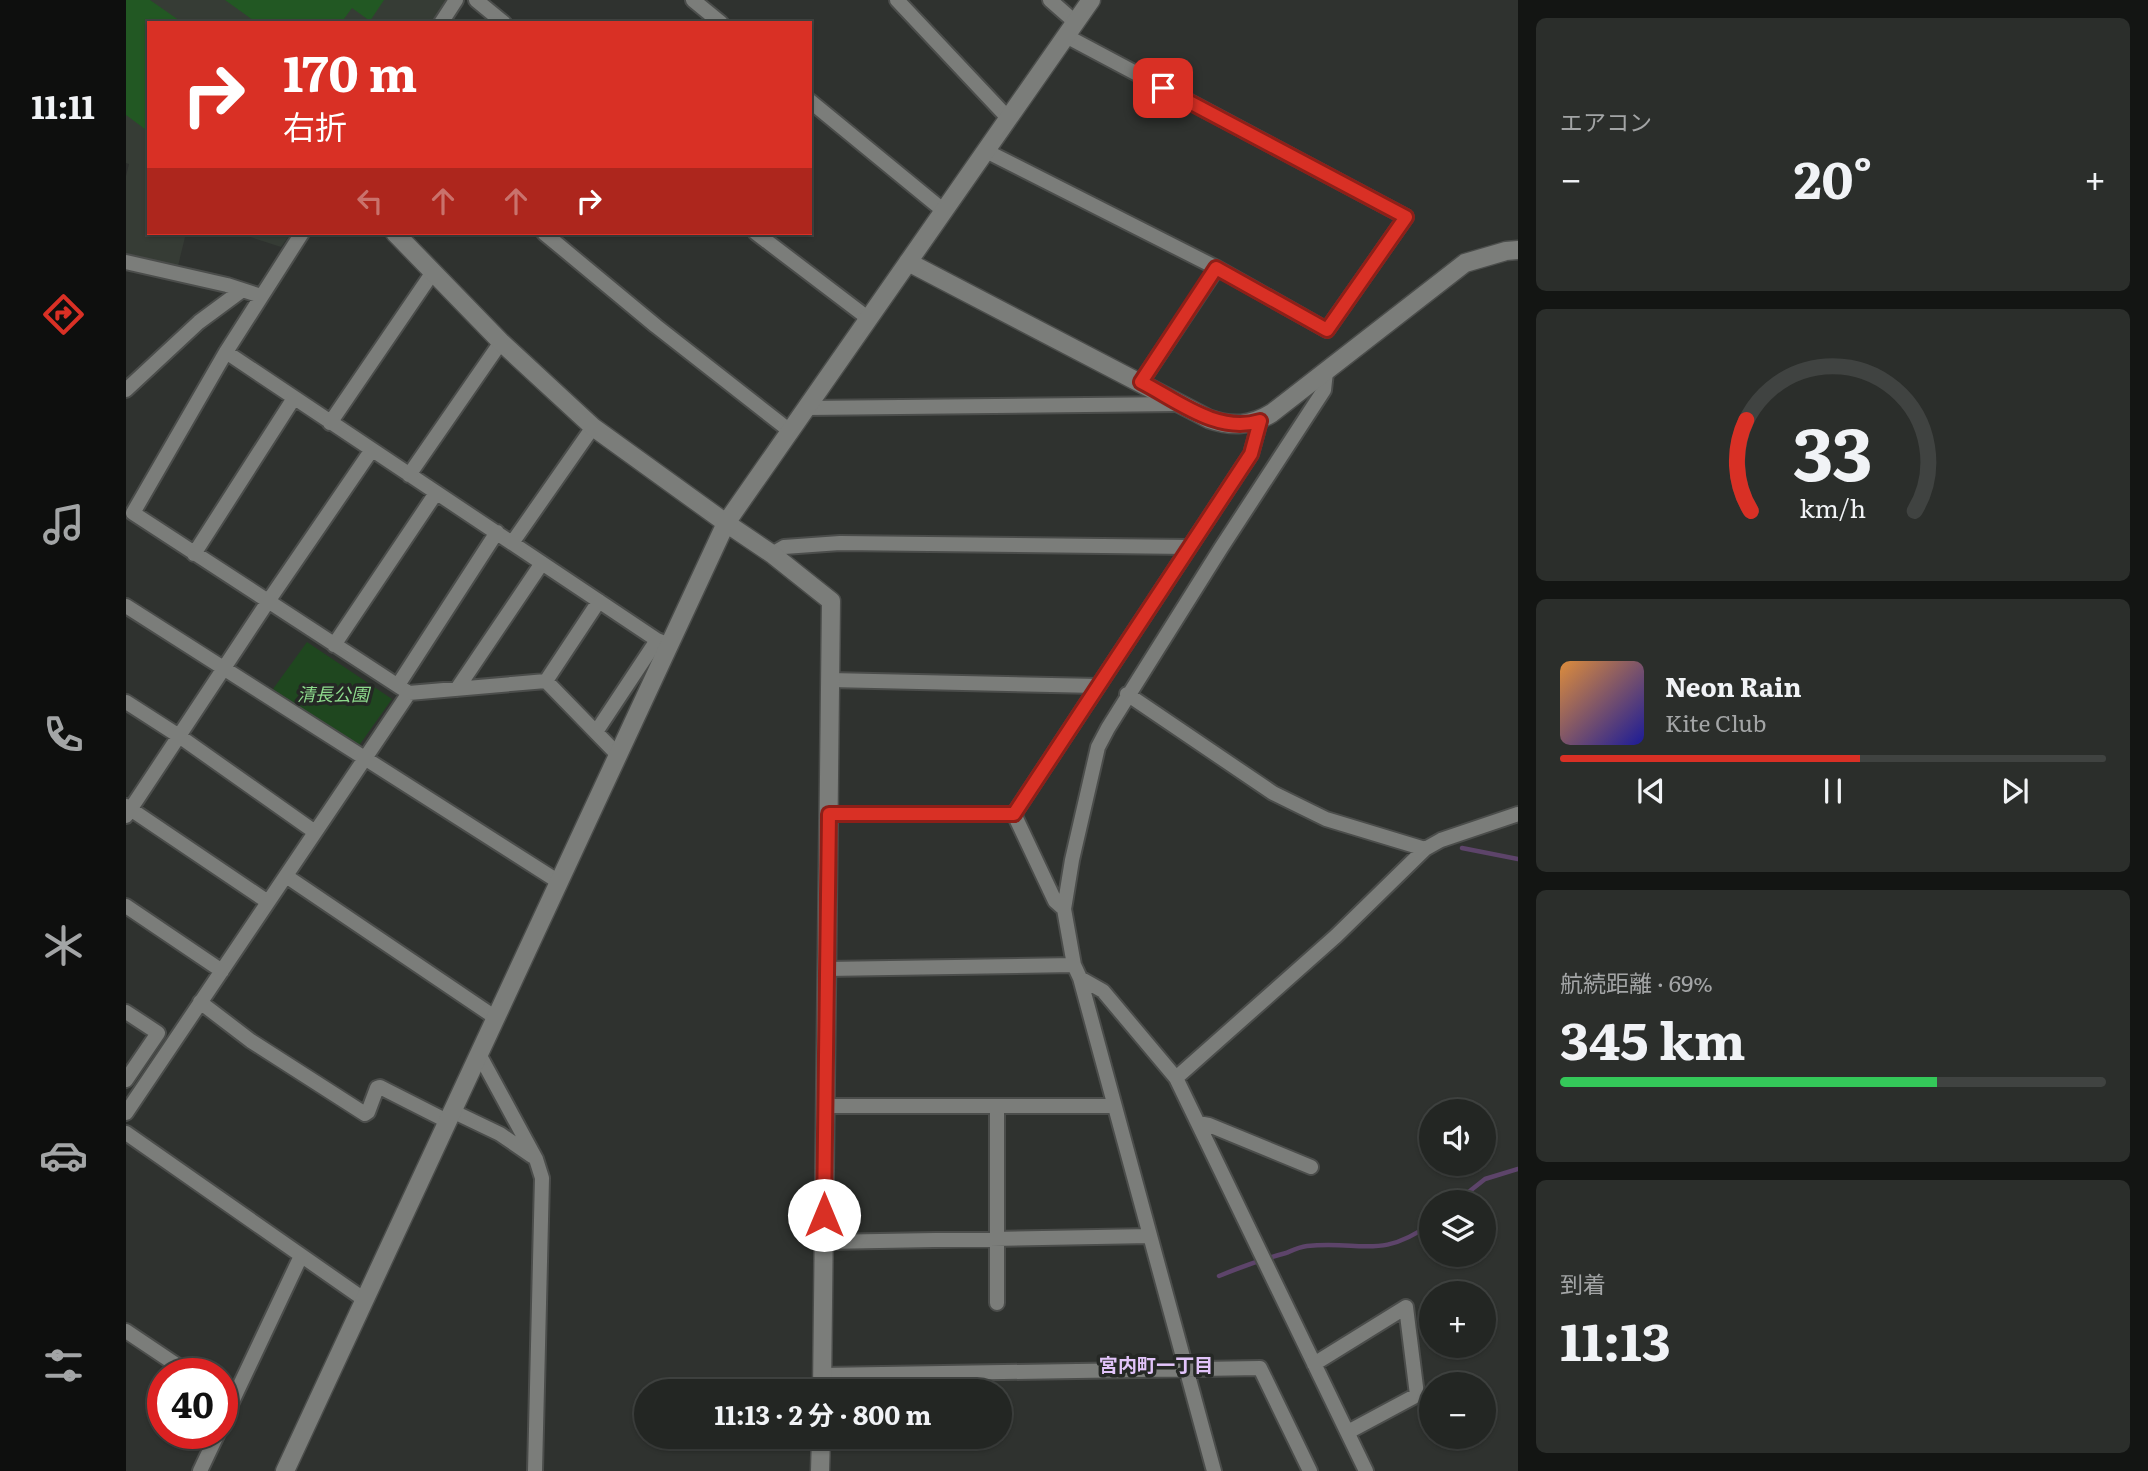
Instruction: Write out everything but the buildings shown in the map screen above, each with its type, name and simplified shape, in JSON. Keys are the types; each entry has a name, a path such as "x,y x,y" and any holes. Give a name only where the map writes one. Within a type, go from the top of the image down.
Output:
{"street":[{"path":"442,21 456,0"},
{"path":"477,0 502,21"},
{"path":"693,0 719,21"},
{"path":"897,0 1008,118"},
{"path":"986,151 1216,268 1327,330 1406,217 1070,29 1050,0"},
{"path":"285,1471 618,755 663,642 726,523 1091,0"},
{"path":"812,103 944,211"},
{"path":"301,235 226,352 132,513 403,689 457,689 546,681"},
{"path":"397,235 501,342 593,427 772,554 831,601 822,1379"},
{"path":"546,235 656,326 790,431"},
{"path":"759,235 869,319"},
{"path":"908,262 1224,424 1249,424 1260,421 1326,372 1465,263 1496,253 1518,250"},
{"path":"126,262 227,285 261,296"},
{"path":"1141,382 1216,268"},
{"path":"330,423 433,272"},
{"path":"126,390 199,322 241,291"},
{"path":"409,475 501,342"},
{"path":"226,352 663,642"},
{"path":"1214,1471 1077,972 1065,909 1072,860 1098,747 1127,694 1324,390 1326,372"},
{"path":"194,554 294,398"},
{"path":"807,408 1183,404"},
{"path":"1014,814 1251,454 1260,421"},
{"path":"512,543 593,427"},
{"path":"268,902 128,810 372,451"},
{"path":"334,645 436,493"},
{"path":"126,1113 365,758 496,532"},
{"path":"772,554 784,547 839,543 1190,547"},
{"path":"457,689 542,563"},
{"path":"546,681 599,601"},
{"path":"126,606 559,882"},
{"path":"596,732 663,642"},
{"path":"830,680 1098,686"},
{"path":"546,681 618,755"},
{"path":"1127,694 1273,793 1326,819 1425,849"},
{"path":"126,702 315,832"},
{"path":"829,814 1014,814"},
{"path":"1014,814 1055,901 1065,909"},
{"path":"1176,1078 1336,936 1425,849 1441,840 1518,814"},
{"path":"286,876 496,1018"},
{"path":"126,906 222,971"},
{"path":"826,970 1077,972 1103,990 1176,1078 1366,1471"},
{"path":"201,1002 251,1041 365,1114 377,1088 380,1087 500,1134 536,1159"},
{"path":"126,1012 158,1033 126,1080"},
{"path":"479,1054 536,1159 542,1178 535,1471"},
{"path":"824,1106 1114,1105"},
{"path":"997,1106 997,1303"},
{"path":"1198,1123 1209,1125 1311,1167"},
{"path":"126,1133 365,1300"},
{"path":"824,1242 1150,1236"},
{"path":"238,1377 301,1256"},
{"path":"1314,1363 1406,1307 1417,1395 1348,1432"},
{"path":"126,1331 166,1358"},
{"path":"934,1379 1260,1368 1310,1471"},
{"path":"200,1471 210,1449"},
{"path":"820,1471 821,1449"}],"shaded area":[{"path":"126,0 447,0 433,21 147,21 147,235 186,235 178,266 126,253 126,176 129,164 126,163"},
{"path":"244,235 290,235 281,247"}],"green space":[{"name":"清長公園","path":"307,642 392,699 358,747 273,689"}],"waterway":[{"path":"1462,848 1518,859"},
{"path":"1471,1190 1485,1179 1518,1169"},
{"path":"1219,1276 1304,1246 1383,1245 1398,1242 1419,1232"}],"district":[{"name":"宮内町一丁目","path":"1156,1365"}],"route":[{"path":"824,1215 829,814 1014,814 1251,454 1260,421 1224,424 1209,419 1141,382 1216,268 1327,330 1406,217 1163,88"}]}
